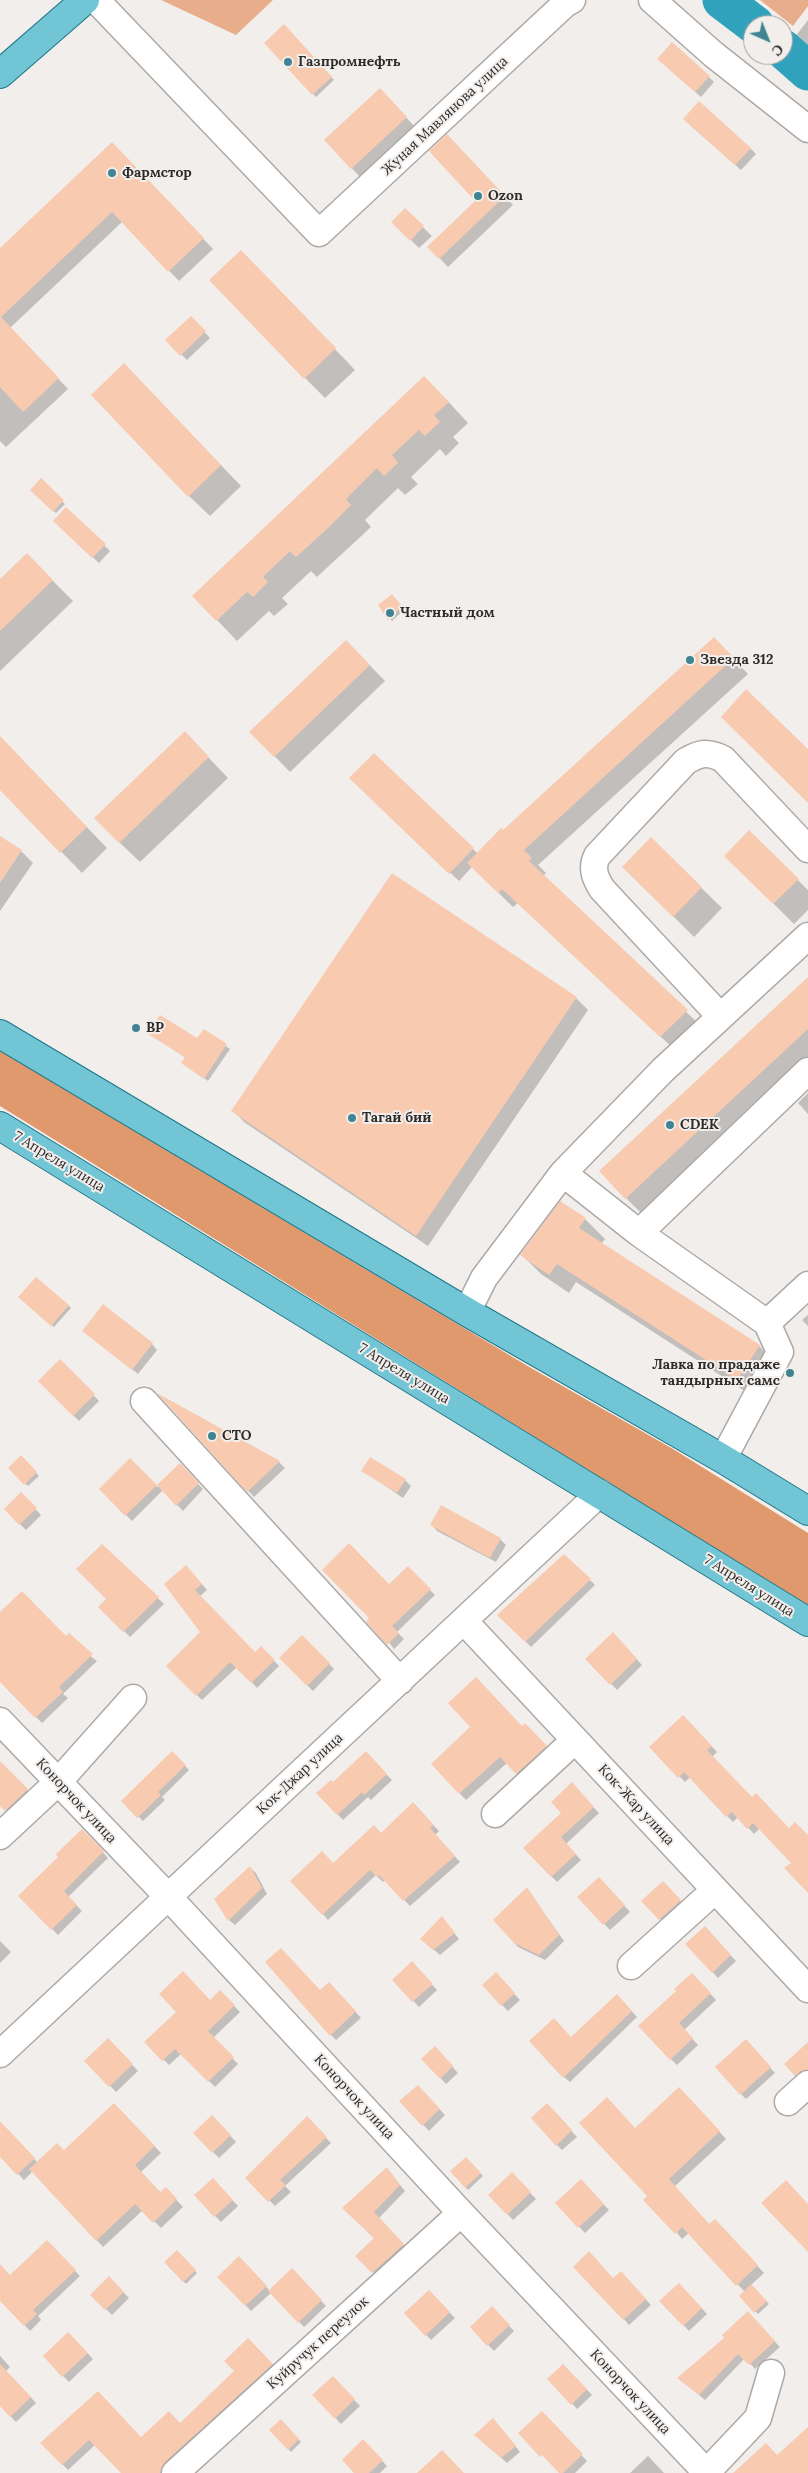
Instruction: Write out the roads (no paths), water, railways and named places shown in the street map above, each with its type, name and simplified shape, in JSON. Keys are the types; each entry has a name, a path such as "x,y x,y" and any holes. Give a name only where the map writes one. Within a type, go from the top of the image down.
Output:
{"main road":[{"path":"0,74 85,0"},
{"path":"0,1034 467,1312 806,1506"},
{"name":"7 Апреля улица","path":"0,1126 808,1622"}],"street":[{"name":"Жуная Мавлянова улица","path":"96,0 319,233 565,4 572,0"},
{"path":"652,0 714,54 808,129"},
{"path":"720,1016 602,889 594,871 593,864 597,856 686,761 699,753 714,754 723,759 808,849"},
{"path":"467,1312 484,1278 563,1172 663,1070 808,936"},
{"path":"639,1233 808,1071"},
{"path":"563,1172 639,1233 766,1323 780,1352 723,1459"},
{"path":"766,1323 808,1286"},
{"path":"144,1401 400,1681"},
{"name":"Кок-Джар улица","path":"0,2054 600,1493"},
{"name":"Кок-Жар улица","path":"464,1621 808,1989"},
{"path":"0,1836 58,1782 133,1698"},
{"name":"Конорчок улица","path":"0,1721 168,1898 697,2470"},
{"path":"496,1814 575,1740"},
{"path":"631,1966 715,1890"},
{"path":"788,2102 808,2084"},
{"name":"Куйручук переулок","path":"175,2473 461,2213"},
{"path":"697,2470 758,2418 771,2373"}],"waterway":[{"path":"722,0 743,16"},
{"path":"793,58 808,71"}],"place":[{"name":"Газпромнефть","path":"288,62"},
{"name":"Фармстор","path":"112,173"},
{"name":"Ozon","path":"478,196"},
{"name":"Частный дом","path":"390,613"},
{"name":"Звезда 312","path":"690,660"},
{"name":"BP","path":"136,1028"},
{"name":"Тагай бий","path":"352,1118"},
{"name":"CDEK","path":"670,1125"},
{"name":"Лавка по прадаже тандырных самс","path":"790,1373"},
{"name":"СТО","path":"212,1436"}]}
